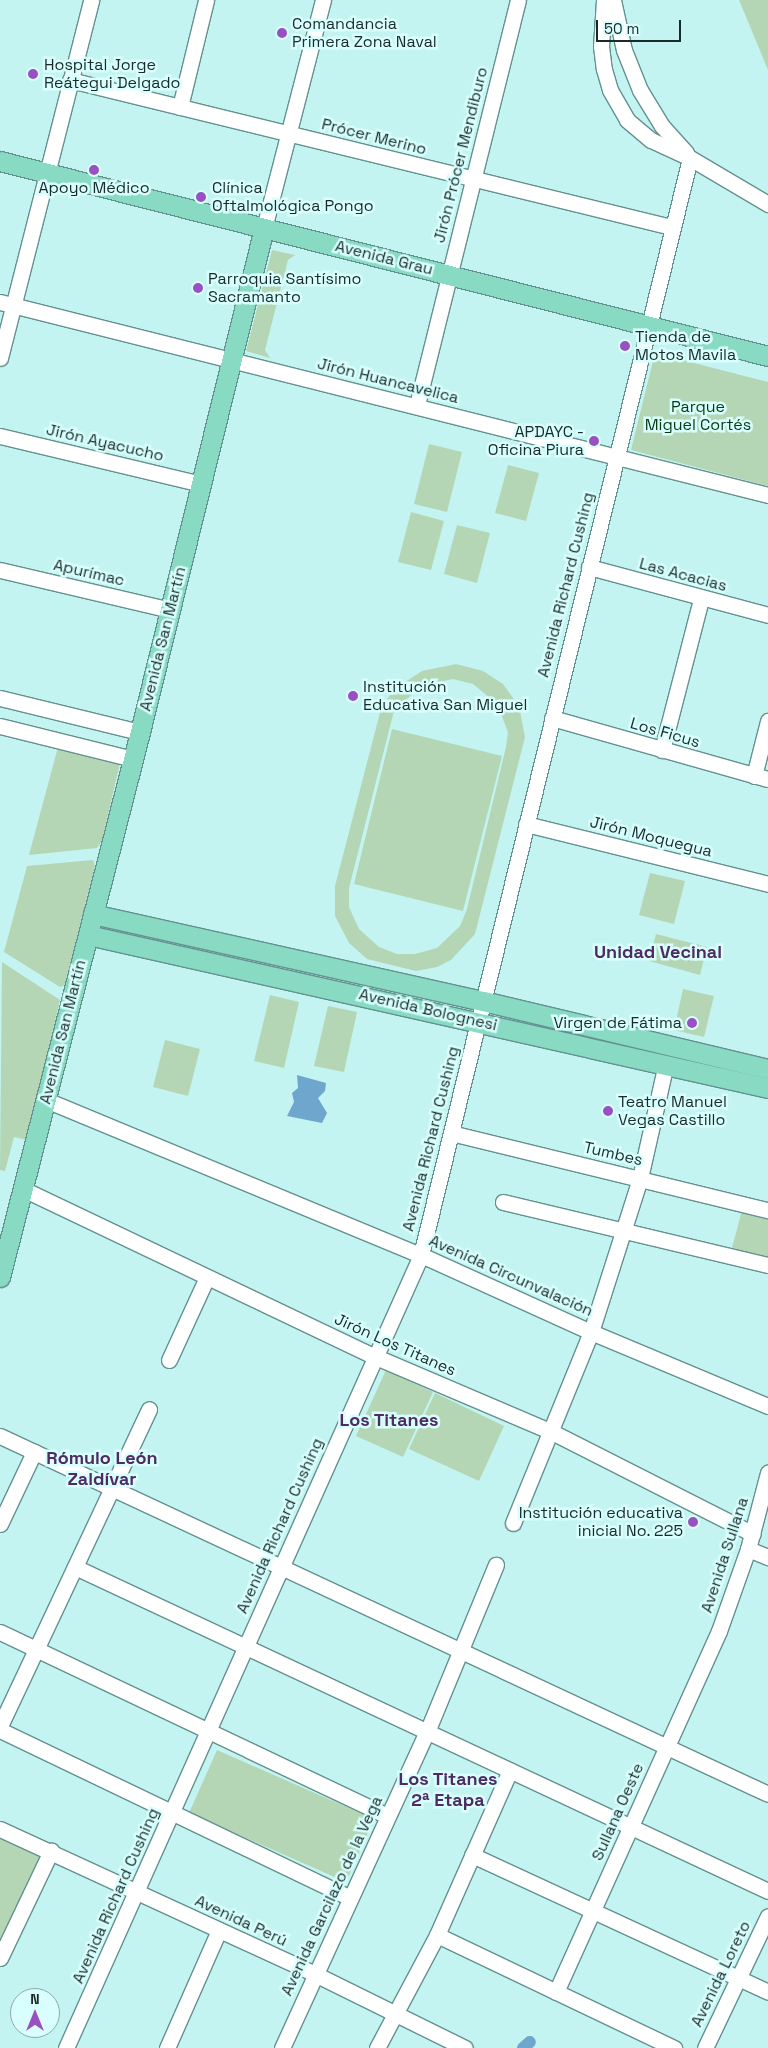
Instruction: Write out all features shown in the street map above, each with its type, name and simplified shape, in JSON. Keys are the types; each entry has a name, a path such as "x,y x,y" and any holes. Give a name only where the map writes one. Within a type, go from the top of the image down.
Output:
{"main road":[{"name":"Avenida Grau","path":"0,161 768,356"},
{"name":"Avenida San Martín","path":"0,1277 134,759 264,228"},
{"name":"Avenida Bolognesi","path":"94,914 483,1001 768,1069"},
{"name":"Avenida Bolognesi","path":"88,935 768,1088"}],"street":[{"path":"0,358 6,304 45,172 91,0"},
{"path":"180,107 206,0"},
{"name":"Avenida San Martín","path":"264,228 323,0"},
{"name":"Jirón Prócer Mendiburo","path":"417,406 517,0"},
{"path":"604,0 601,46 610,90 627,120 651,140 690,158 768,204"},
{"path":"614,0 624,50 640,90 662,126 690,158"},
{"name":"Prócer Merino","path":"70,80 671,227"},
{"name":"Avenida Richard Cushing","path":"66,2048 138,1892 280,1566 421,1255 671,227 690,158"},
{"name":"Jirón Huancavelica","path":"6,304 768,495"},
{"name":"Jirón Ayacucho","path":"0,436 201,484"},
{"name":"Las Acacias","path":"589,567 701,600 768,615"},
{"name":"Apurímac","path":"0,570 170,610"},
{"path":"662,750 701,600"},
{"path":"0,698 140,732"},
{"name":"Los Ficus","path":"552,718 761,778"},
{"path":"761,778 768,721"},
{"path":"0,726 134,759"},
{"name":"Jirón Moquegua","path":"526,824 768,884"},
{"path":"513,1523 592,1332 640,1178 666,1064"},
{"name":"Avenida Circunvalación","path":"46,1100 421,1255 592,1332 768,1406"},
{"name":"Tumbes","path":"451,1133 768,1210"},
{"name":"Jirón Los Titanes","path":"23,1189 376,1357 552,1432 751,1541 768,1557"},
{"path":"503,1202 768,1265"},
{"path":"169,1360 207,1277"},
{"path":"0,1726 149,1409"},
{"path":"0,1436 768,1794"},
{"path":"0,1524 34,1452"},
{"name":"Avenida Sullana","path":"712,1647 751,1541 768,1473"},
{"name":"Avenida Garcilazo de la Vega","path":"282,2048 427,1732 496,1565"},
{"path":"75,1567 427,1732 632,1825 768,1891"},
{"path":"0,1632 387,1816"},
{"name":"Sullana Oeste","path":"556,1992 712,1647"},
{"path":"0,1730 350,1898"},
{"path":"377,2048 437,1934 510,1770"},
{"name":"Avenida Perú","path":"0,1829 315,1974 465,2048"},
{"path":"0,1958 51,1851"},
{"path":"472,1855 592,1913 768,1992"},
{"name":"Avenida Loreto","path":"705,2048 768,1916"},
{"path":"167,2048 219,1930"},
{"path":"437,1934 674,2048"}],"green space":[{"path":"739,0 768,0 768,70"},
{"path":"272,250 295,255 288,260 265,350 270,358 246,351"},
{"name":"Parque Miguel Cortés","path":"655,353 768,382 768,486 631,450"},
{"path":"429,444 462,452 447,512 414,504"},
{"path":"508,465 539,473 526,521 495,513"},
{"path":"411,512 444,521 431,570 398,562"},
{"path":"457,525 490,533 477,583 444,574"},
{"path":"456,664 483,671 503,684 519,706 525,737 475,934 451,960 437,967 416,971 367,959 349,943 335,916 335,886 382,705 396,688 422,671","holes":["453,679 473,684 497,704 508,732 467,909 460,926 437,948 415,954 397,954 379,947 359,929 349,907 349,888 394,711 421,686"]},
{"path":"392,729 502,756 463,911 354,884"},
{"path":"58,747 120,763 102,841 97,848 29,855"},
{"path":"93,860 95,866 65,985 60,987 4,952 27,866"},
{"path":"650,873 685,881 674,924 639,915"},
{"path":"656,934 707,947 700,975 649,961"},
{"path":"2,962 60,1000 27,1140 14,1137 5,1171 0,1170"},
{"path":"683,989 714,996 704,1037 674,1030"},
{"path":"270,995 299,1002 284,1068 254,1061"},
{"path":"328,1006 357,1012 344,1072 314,1066"},
{"path":"165,1040 200,1049 188,1096 153,1087"},
{"path":"742,1210 768,1217 768,1257 732,1248"},
{"path":"386,1370 433,1392 403,1457 356,1436"},
{"path":"435,1393 504,1426 479,1481 409,1449"},
{"path":"217,1750 374,1819 346,1882 189,1813"},
{"path":"0,1834 41,1853 0,1943"}],"water":[{"path":"297,1075 326,1083 325,1091 318,1098 327,1113 322,1123 287,1116 294,1102 292,1093 298,1088"}],"waterway":[{"path":"523,2048 530,2042"}],"place":[{"name":"Comandancia Primera Zona Naval","path":"282,33"},
{"name":"Hospital Jorge Reátegui Delgado","path":"33,74"},
{"name":"Apoyo Médico","path":"94,170"},
{"name":"Clínica Oftalmológica Pongo","path":"201,197"},
{"name":"Parroquia Santísimo Sacramanto","path":"198,288"},
{"name":"Tienda de Motos Mavila","path":"625,346"},
{"name":"APDAYC - Oficina Piura","path":"594,441"},
{"name":"Institución Educativa San Miguel","path":"353,696"},
{"name":"Virgen de Fátima","path":"692,1023"},
{"name":"Teatro Manuel Vegas Castillo","path":"608,1111"},
{"name":"Institución educativa inicial No. 225","path":"693,1522"}],"district":[{"name":"Unidad Vecinal","path":"658,952"},
{"name":"Los Titanes","path":"389,1420"},
{"name":"Rómulo León Zaldívar","path":"102,1469"},
{"name":"Los Titanes 2ª Etapa","path":"448,1790"}]}
